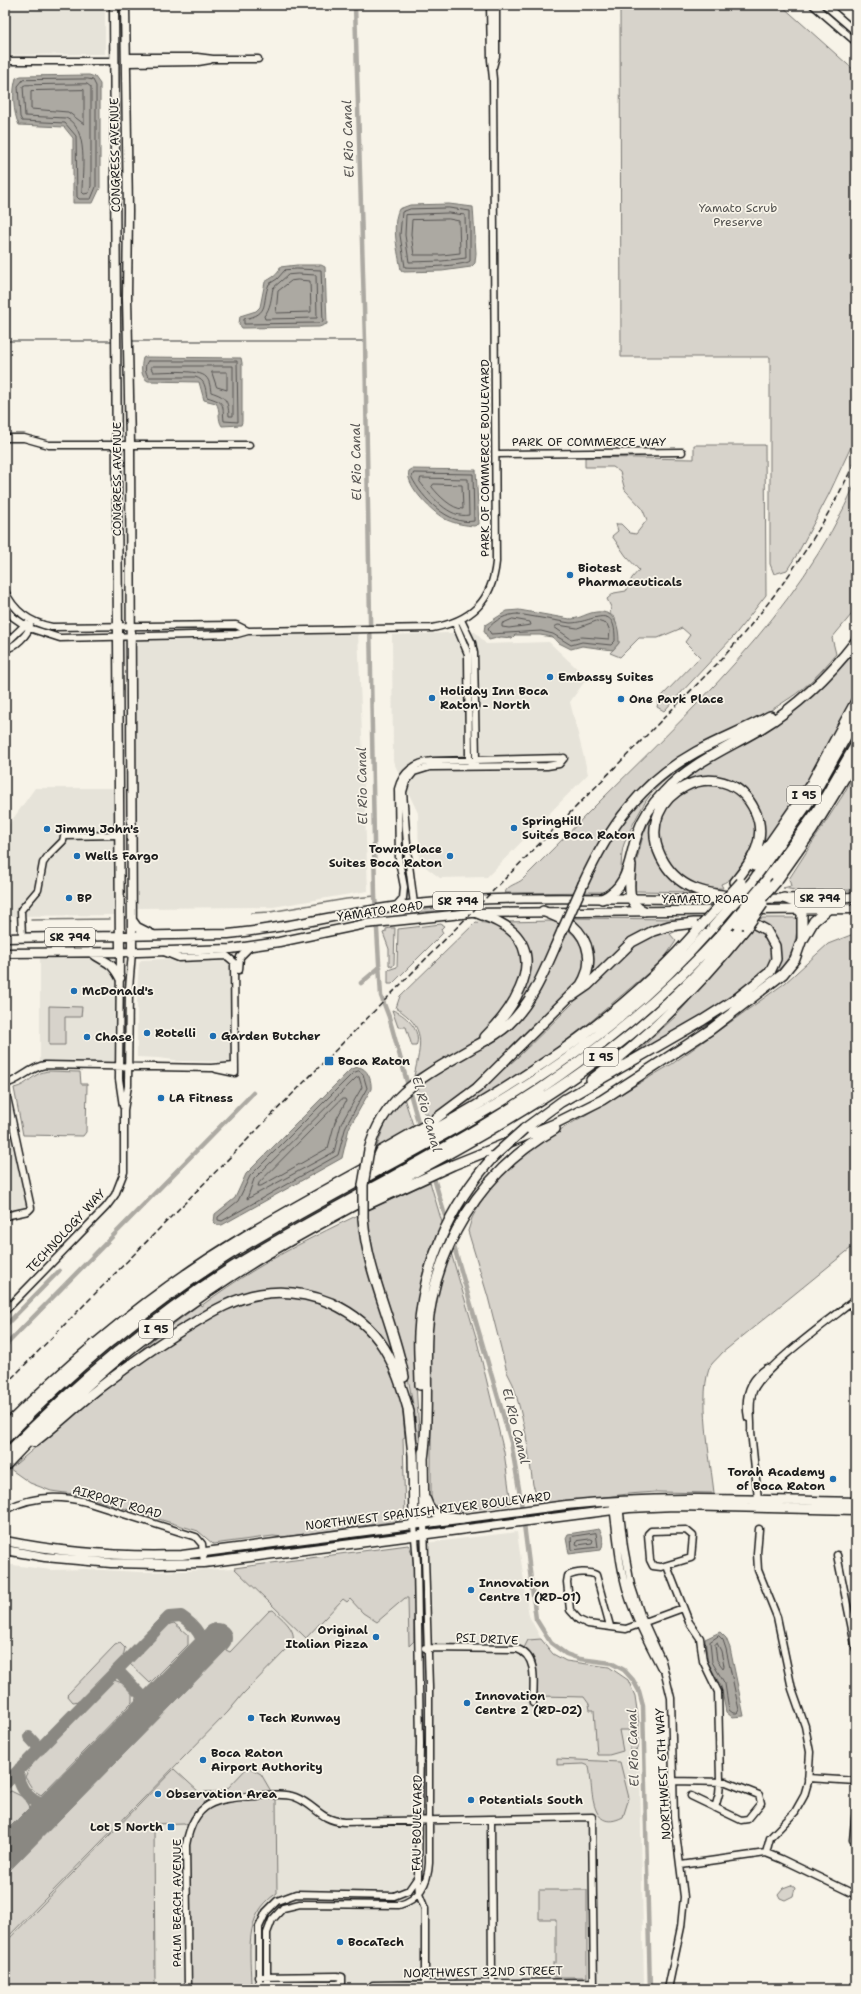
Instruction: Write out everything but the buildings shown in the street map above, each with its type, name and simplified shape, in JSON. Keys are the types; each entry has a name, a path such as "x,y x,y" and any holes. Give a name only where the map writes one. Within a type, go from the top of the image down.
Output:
{"highway":[{"path":"602,899 613,893 622,883 638,832 646,815 668,787 690,770 761,728 788,710 814,688 856,641"},
{"path":"414,1525 413,1455 409,1412 400,1362 369,1260 363,1218 363,1185 369,1150 381,1121 396,1100 418,1081 499,1033 525,1007 539,982 599,850 614,825 632,803 656,779 693,754 779,710 836,665"},
{"name":"I 95","path":"5,1427 79,1357 170,1285 240,1239 411,1144 510,1086 580,1038 648,980 702,926 775,838 802,798 828,755 856,701"},
{"path":"433,1131 516,1093 590,1042 659,983 713,927 752,882 811,799 856,719"},
{"path":"440,1154 526,1099 606,1042 676,981 728,927 764,882 816,811 856,744"},
{"name":"I 95","path":"6,1460 67,1404 151,1333 228,1279 323,1223 420,1170 440,1154 529,1107 606,1053 680,988 726,941 742,927 818,822 856,759"},
{"path":"738,882 752,861 758,845 759,826 752,805 738,790 720,781 700,781 681,788 665,803 657,822 657,843 665,864 679,879 696,889 753,899"},
{"path":"632,850 631,899 635,907 644,911"},
{"path":"784,898 794,902 801,910 803,919 802,942"},
{"path":"6,1460 86,1377 176,1305 260,1250 420,1170 444,1169 552,1125 602,1100 683,1049 750,1001 786,971 795,959 802,942 814,921 827,910"},
{"path":"433,1131 572,996 587,975 589,962 587,947 582,937 572,926 543,911"},
{"path":"476,1046 500,1021 510,1007 523,980 526,962 522,946 514,933 504,924 477,913"},
{"path":"561,1102 703,1020 762,980 774,966 776,959 775,946 766,930 753,923 688,923 669,926 647,933 632,942 588,985 572,996"},
{"path":"424,1524 419,1328 426,1284 438,1243 456,1207 471,1184 494,1156 524,1129 613,1063 663,1020 709,972 742,927"},
{"path":"423,1458 426,1438 428,1322 434,1290 444,1258 460,1223 477,1197 512,1160 539,1139 596,1106 602,1100"},
{"path":"5,1439 46,1398 95,1353 173,1293 257,1238 411,1144"},
{"path":"6,1460 49,1431 99,1388 168,1338 230,1303 269,1293 291,1293 320,1299 341,1308 362,1322 378,1340 390,1358 399,1377 409,1412"},
{"path":"424,1491 429,1508 434,1514 441,1517 463,1518"}],"main road":[{"name":"CONGRESS AVENUE","path":"114,5 117,350 124,446 131,626 132,952"},
{"name":"CONGRESS AVENUE","path":"120,952 118,626 128,351 125,5"},
{"path":"115,48 126,60"},
{"path":"115,61 126,79"},
{"name":"YAMATO ROAD","path":"5,938 212,935 250,932 414,904 490,900 856,897"},
{"path":"384,921 403,913 414,904"},
{"name":"YAMATO ROAD","path":"5,953 199,951 250,947 384,921 477,913 543,911 856,909"},
{"path":"132,920 137,927 155,936"},
{"path":"91,952 99,959 108,961 120,978"},
{"name":"NORTHWEST SPANISH RIVER BOULEVARD","path":"5,1541 51,1549 100,1554 148,1556 203,1553 532,1509 616,1500 671,1498 856,1502"},
{"path":"709,1507 729,1503 751,1503 758,1499"},
{"name":"NORTHWEST SPANISH RIVER BOULEVARD","path":"5,1550 45,1557 111,1563 160,1564 204,1562 617,1509 709,1507 856,1510"}],"street":[{"name":"PARK OF COMMERCE BOULEVARD","path":"27,627 60,638 236,634 248,631 432,628 458,622 482,603 495,577 496,562 493,68 491,60 490,5"},
{"name":"PARK OF COMMERCE BOULEVARD","path":"493,68 496,56 496,5"},
{"path":"813,5 856,42"},
{"path":"825,5 856,32"},
{"path":"126,60 198,62 213,59 258,59"},
{"path":"5,61 115,61"},
{"path":"5,438 24,438 49,445 249,445"},
{"name":"PARK OF COMMERCE WAY","path":"496,454 682,452"},
{"path":"5,591 15,608 30,620 16,643 5,649"},
{"path":"5,607 13,617 27,627"},
{"name":"PARK OF COMMERCE BOULEVARD","path":"30,620 43,625 60,628 236,625 248,631"},
{"path":"458,622 474,653 473,766"},
{"path":"5,644 27,627"},
{"path":"396,907 404,898 399,861 397,798 403,781 410,769 420,763 433,761 564,758 559,764 547,766 425,767 414,772 403,781"},
{"path":"403,781 408,857 414,904"},
{"path":"22,937 21,910 24,904 38,890 43,863 63,841 64,836 119,835"},
{"path":"236,993 238,989 240,957 250,947"},
{"path":"163,951 179,958 230,958 235,963 235,1073 211,1068"},
{"name":"TECHNOLOGY WAY","path":"120,952 119,1066 120,1091 124,1109"},
{"name":"TECHNOLOGY WAY","path":"5,1311 106,1208 115,1195 124,1172 124,1109 127,1091 129,993 132,952"},
{"path":"5,1084 16,1081 36,1068 42,1066 211,1068 235,1066"},
{"path":"5,1088 30,1210 5,1216"},
{"path":"758,1499 751,1434 750,1402 752,1391 757,1383 777,1362 856,1299"},
{"name":"AIRPORT ROAD","path":"5,1510 19,1503 38,1498 72,1498 196,1537 201,1542 204,1562"},
{"name":"NORTHWEST 6TH WAY","path":"616,1500 622,1574 631,1605 642,1623 666,1678 670,1698 674,1817 684,1886 683,1917 668,1989"},
{"name":"FAU BOULEVARD","path":"418,1894 425,1882 428,1871 428,1648 424,1524"},
{"name":"FAU BOULEVARD","path":"259,1987 259,1927 266,1912 277,1901 296,1894 394,1896 409,1890 418,1876 420,1821 419,1648 414,1525"},
{"path":"758,1529 756,1553 758,1570 777,1617 792,1689 808,1736 810,1752 806,1791 800,1804 770,1838 766,1853"},
{"path":"660,1530 689,1531 693,1536 691,1558 667,1566 657,1567 651,1564 647,1539 648,1534 651,1531 660,1530"},
{"path":"837,1554 856,1648"},
{"path":"667,1566 689,1622 700,1638 703,1661 718,1692 720,1782 719,1794 715,1808"},
{"path":"610,1626 596,1575 591,1572 568,1576 569,1606 576,1617 588,1624 626,1629 683,1608"},
{"name":"PSI DRIVE","path":"419,1648 523,1650 532,1663 532,1704"},
{"path":"808,1778 856,1781"},
{"path":"673,1781 720,1782 759,1795 761,1799 759,1808 745,1820 690,1796"},
{"name":"PALM BEACH AVENUE","path":"188,1989 186,1845 189,1831 194,1820 202,1809 212,1802 223,1798 283,1795 305,1802 324,1818 333,1821 428,1821 592,1817 594,1986"},
{"path":"853,1840 856,1809"},
{"path":"491,1820 492,1984"},
{"path":"681,1866 766,1853 856,1895"},
{"path":"418,1876 418,1894 425,1910 425,1986"},
{"path":"268,1987 268,1929 274,1916 283,1908 300,1904 394,1905 410,1901 418,1894"},
{"path":"258,1977 268,1976 342,1980 259,1987"},
{"name":"NORTHWEST 32ND STREET","path":"372,1985 425,1986 492,1984 594,1986"}],"shaded area":[{"path":"5,5 105,5 105,54 5,55"},
{"path":"358,631 368,891 273,907 134,908 125,641"},
{"path":"475,632 486,644 549,642 587,678 570,702 588,774 487,877 440,878 419,862 418,813 393,761 392,635"},
{"path":"35,788 118,788 116,915 5,916 5,830"},
{"path":"40,955 118,955 118,1065 40,1064"},
{"path":"227,958 232,963 231,1062 175,1061 158,1058 137,1057 137,991 139,964 141,960 166,959 178,961"},
{"path":"5,1088 31,1208 5,1216"},
{"path":"517,1532 529,1616 541,1639 553,1654 566,1661 609,1667 628,1680 635,1697 639,1724 644,1989 5,1989 5,1564 51,1570 85,1569 140,1572 234,1568"}],"green space":[{"name":"Yamato Scrub Preserve","path":"620,5 781,5 856,72 856,436 829,494 798,553 787,570 774,574 770,564 770,357 621,357"},
{"path":"694,445 765,445 766,595 734,636 664,711 657,707 659,699 700,657 685,642 690,635 682,628 658,638 639,638 620,657 610,653 619,643 615,618 610,614 611,607 607,599 614,593 626,591 632,578 639,570 626,556 612,536 618,531 616,524 621,524 630,533 636,534 647,520 642,508 625,490 620,472 613,467 585,467 585,457 694,459"},
{"path":"856,482 856,609 832,638 836,654 831,660 809,683 790,698 776,707 687,753 657,774 642,787 617,817 606,834 579,886 587,886 610,840 623,820 654,787 692,758 735,735 746,732 689,763 662,783 651,794 630,829 626,839 623,848 620,876 615,885 607,891 505,893 510,886 521,881 531,871 701,700 738,660 772,619 804,576 832,530"},
{"path":"856,647 856,694 814,774 779,828 759,850 762,825 735,784 682,784 674,788 668,794 654,848 694,892 635,891 636,863 644,832 656,808 667,793 697,769 753,737"},
{"path":"856,771 856,890 801,891 783,888 791,886 789,879 843,795"},
{"path":"701,785 719,786 729,789 738,795 745,802 754,821 755,841 752,851 734,876 721,884 723,888 710,889 696,887 693,885 672,868 660,842 662,817 667,805 675,796 687,789"},
{"path":"476,905 473,908 409,913 412,910"},
{"path":"567,918 689,919 662,924 590,978 593,968 592,951 585,937"},
{"path":"762,918 798,918 793,948 786,961 775,973 773,972 779,960 756,920"},
{"path":"552,921 569,930 580,945 584,954 585,963 579,981 567,995 488,1071 429,1119 428,1114 424,1113 418,1086 506,1031 518,1011 498,1030 528,963 506,922"},
{"path":"476,922 495,924 511,935 521,952 523,966 518,983 508,1004 488,1031 470,1044 414,1076 420,1045 419,1037 413,1022 396,1008 400,996"},
{"path":"441,924 444,926 441,929 443,933 392,984 388,984 388,970 397,967 398,929"},
{"path":"395,928 394,964 392,967 389,965 389,949 383,933 386,932 386,929"},
{"path":"683,928 670,934 676,941 665,957 589,1023 521,1075 445,1119 517,1058 631,947 661,931"},
{"path":"751,929 761,931 770,943 773,951 770,967 738,994 627,1061 676,1016"},
{"path":"856,933 856,1244 722,1353 711,1365 707,1376 705,1408 714,1493 656,1492 541,1505 533,1485 526,1435 520,1409 513,1384 507,1372 488,1297 468,1231 472,1218 487,1190 515,1162 543,1140 672,1064 785,983 828,944"},
{"path":"49,1006 82,1007 81,1017 65,1017 65,1045 49,1045"},
{"path":"392,1010 407,1019 415,1029 417,1034 416,1046 412,1046 406,1027 398,1027"},
{"path":"48,1071 80,1072 81,1084 87,1084 86,1132 83,1136 23,1135 14,1088 38,1074"},
{"path":"404,1098 414,1128 376,1149 386,1121"},
{"path":"430,1182 476,1337 504,1452 511,1504 445,1513 433,1508 431,1500 431,1333 435,1299 445,1264 437,1234 427,1260 420,1287 416,1314 415,1368 420,1451 416,1440 415,1415 405,1362 373,1255 367,1214 358,1219 364,1256 396,1361 338,1302 248,1293 119,1369 152,1340 200,1304 201,1306 255,1269 341,1223"},
{"path":"284,1295 317,1301 342,1312 365,1330 384,1353 391,1365 398,1384 403,1415 405,1437 403,1438 405,1517 398,1521 284,1537 273,1536 213,1544 198,1531 80,1495 51,1491 30,1483 10,1469 121,1375 184,1332 230,1306 249,1300"},
{"path":"408,1545 413,1561 414,1575 414,1641 409,1646 408,1598 405,1598 377,1622 363,1613 350,1599 347,1602 343,1599 306,1638 234,1568"},
{"path":"273,1610 292,1631 293,1641 290,1646 243,1694 228,1712 5,1940 5,1875 226,1650 230,1652 269,1611"},
{"path":"174,1623 188,1635 188,1645 150,1683 129,1663 166,1625"},
{"path":"541,1639 553,1654 566,1661 609,1667 628,1680 635,1696 639,1724 638,1749 630,1751 629,1730 619,1730 623,1751 609,1755 597,1755 594,1710 590,1710 589,1704 584,1697 541,1696 536,1692 537,1673 535,1662 533,1657 524,1648 528,1640"},
{"path":"120,1643 125,1648 123,1657 79,1701 73,1702 67,1695 115,1645"},
{"path":"114,1680 122,1683 132,1692 132,1702 41,1795 33,1790 25,1777 32,1763 110,1682"},
{"path":"557,1759 620,1762 629,1798 623,1817 612,1821 603,1819 598,1814 592,1795 589,1766 584,1764 557,1765"},
{"path":"248,1767 261,1774 272,1793 247,1793 223,1796 212,1799 203,1805 194,1813 187,1825 184,1823 154,1824 155,1989 5,1989 5,1943 174,1769 199,1792 225,1791"},
{"path":"11,1791 25,1798 30,1807 5,1832 5,1795"},
{"path":"276,1798 277,1893 266,1902 258,1912 253,1924 250,1948 251,1989 191,1989 189,1846 194,1829 201,1816 209,1808 220,1802 245,1799"},
{"path":"791,1885 795,1888 793,1896 785,1900 780,1898 778,1894 783,1888"},
{"path":"539,1890 587,1890 587,1977 553,1977 553,1962 556,1962 556,1919 539,1919"}],"water":[{"path":"89,75 95,77 100,84 100,188 93,203 73,203 73,138 64,127 19,125 14,108 14,89 16,78 21,76"},
{"path":"449,204 473,207 476,253 475,263 471,267 442,271 404,272 401,270 395,231 399,209 410,205"},
{"path":"321,265 325,267 327,324 319,327 242,328 239,324 240,316 256,311 260,307 265,282 276,274 280,267"},
{"path":"143,358 241,358 241,425 222,426 216,403 204,400 199,382 148,381 145,379 142,374 142,368"},
{"path":"412,469 476,470 479,524 474,526 464,525 447,520 435,512 422,499 411,484 409,471"},
{"path":"519,610 570,619 578,618 591,613 606,613 614,619 618,630 619,643 613,650 582,646 571,649 559,643 552,637 540,635 515,635 512,638 501,637 489,640 484,631 485,625 507,611"},
{"path":"358,1067 367,1072 369,1075 371,1089 349,1128 342,1158 222,1225 217,1225 214,1222 215,1214 235,1198 246,1174 351,1069"},
{"path":"599,1529 603,1539 601,1550 569,1554 566,1538 568,1534"},
{"path":"720,1632 726,1638 730,1648 744,1716 732,1717 726,1712 721,1686 708,1663 705,1639"}],"waterway":[{"name":"El Rio Canal","path":"355,5 365,341 375,896 381,996 389,1017 420,1129"},
{"path":"5,341 113,341"},
{"path":"131,341 365,341"},
{"path":"251,913 270,912 346,899 375,896"},
{"path":"31,920 110,919"},
{"path":"5,920 11,920"},
{"path":"361,983 380,967"},
{"path":"5,1346 253,1093"},
{"name":"El Rio Canal","path":"424,1144 511,1442 521,1501 536,1619 551,1643 566,1654 580,1659 611,1663 624,1670 633,1680 639,1691 643,1706 650,1989"},
{"path":"5,1326 59,1271"}],"taxiway":[{"path":"5,1784 169,1617 181,1616 195,1628 203,1644 200,1655"},
{"path":"117,1670 151,1705"},
{"path":"29,1737 40,1749"},
{"path":"20,1768 20,1782 23,1790 28,1796 42,1804 55,1802"},
{"path":"36,1801 40,1810 38,1820"}],"runway":[{"path":"5,1854 217,1638"}],"railway":[{"path":"5,1385 718,663 758,616 812,541 828,514 856,459"}],"place":[{"name":"Biotest Pharmaceuticals","path":"570,575"},
{"name":"Embassy Suites","path":"550,677"},
{"name":"Holiday Inn Boca Raton - North","path":"432,698"},
{"name":"One Park Place","path":"621,699"},
{"name":"SpringHill Suites Boca Raton","path":"514,828"},
{"name":"Jimmy John's","path":"47,829"},
{"name":"Wells Fargo","path":"77,856"},
{"name":"TownePlace Suites Boca Raton","path":"450,856"},
{"name":"BP","path":"69,898"},
{"name":"McDonald's","path":"74,991"},
{"name":"Rotelli","path":"147,1033"},
{"name":"Garden Butcher","path":"213,1036"},
{"name":"Chase","path":"87,1037"},
{"name":"Boca Raton","path":"329,1061"},
{"name":"LA Fitness","path":"161,1098"},
{"name":"Torah Academy of Boca Raton","path":"833,1479"},
{"name":"Innovation Centre 1 (RD-01)","path":"471,1590"},
{"name":"Original Italian Pizza","path":"376,1637"},
{"name":"Innovation Centre 2 (RD-02)","path":"467,1703"},
{"name":"Tech Runway","path":"251,1718"},
{"name":"Boca Raton Airport Authority","path":"203,1760"},
{"name":"Observation Area","path":"158,1794"},
{"name":"Potentials South","path":"471,1800"},
{"name":"Lot 5 North","path":"171,1827"},
{"name":"BocaTech","path":"340,1942"}]}
